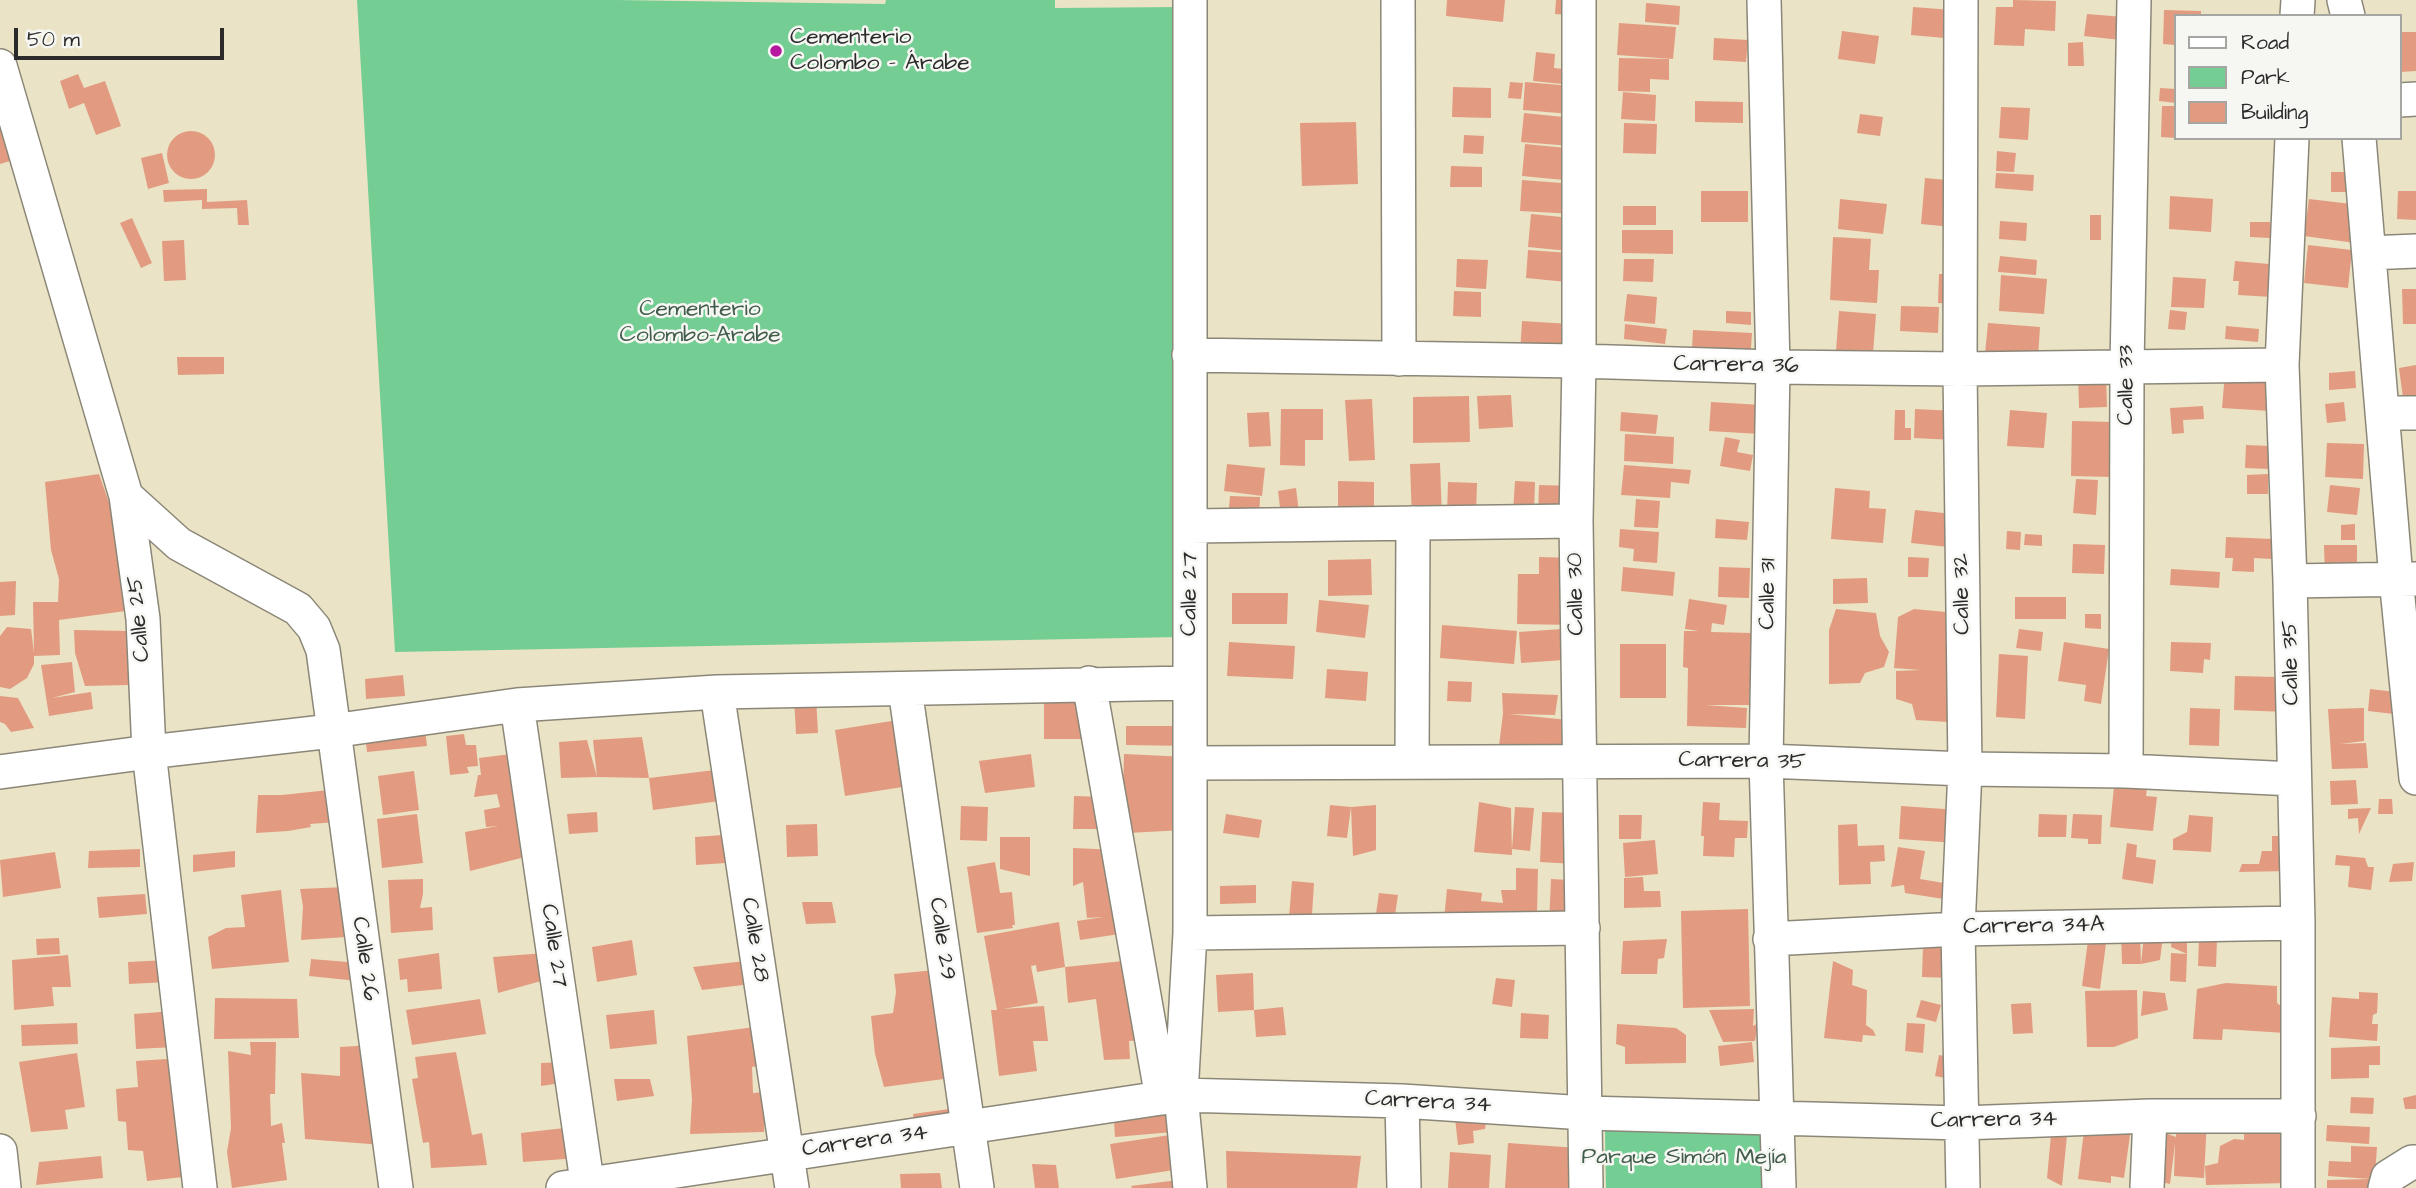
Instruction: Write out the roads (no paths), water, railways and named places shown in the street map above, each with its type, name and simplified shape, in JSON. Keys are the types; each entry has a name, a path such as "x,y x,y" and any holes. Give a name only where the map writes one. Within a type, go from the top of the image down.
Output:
{"street":[{"name":"Calle 27","path":"1190,0 1190,933 1172,1096 1190,1188"},
{"path":"1398,0 1399,359"},
{"name":"Calle 30","path":"1579,0 1576,521 1586,1188"},
{"name":"Calle 31","path":"1764,0 1773,368 1766,761 1779,1188"},
{"name":"Calle 32","path":"1961,0 1960,369 1965,769 1958,929 1963,1188"},
{"name":"Calle 33","path":"2126,771 2127,366 2134,0"},
{"name":"Calle 25","path":"0,66 126,496 143,619 149,752 200,1188"},
{"name":"Calle 35","path":"2292,140 2282,365 2298,923 2298,1188"},
{"path":"2359,140 2382,413 2406,579 2416,778"},
{"path":"2369,253 2416,251"},
{"name":"Carrera 36","path":"1189,355 1579,361 1773,368 1960,369 2282,365"},
{"path":"2382,413 2416,413"},
{"name":"Calle 26","path":"126,496 179,544 298,609 314,628 323,650 396,1188"},
{"path":"1191,526 1576,521"},
{"path":"1412,762 1413,523"},
{"path":"2290,581 2406,579"},
{"path":"1089,683 1172,1096"},
{"path":"0,772 517,705 717,692 1189,683"},
{"name":"Calle 29","path":"905,689 978,1188"},
{"name":"Calle 28","path":"717,692 792,1188"},
{"name":"Calle 27","path":"517,705 580,1187"},
{"name":"Carrera 35","path":"1190,763 1766,761 1965,769 2126,771 2294,779"},
{"name":"Carrera 34A","path":"1770,939 1958,929 2298,923"},
{"path":"1190,933 1583,928"},
{"name":"Carrera 34","path":"580,1187 786,1153 1172,1096 1402,1101 1585,1113 1962,1123 2150,1116 2299,1116"},
{"path":"1402,1101 1404,1188"},
{"path":"2147,1188 2150,1116"},
{"path":"0,1151 4,1188"},
{"path":"2385,1188 2388,1177 2416,1162"}],"place":[{"name":"Cementerio Colombo - Árabe","path":"776,51"}],"park label":[{"name":"Cementerio Colombo-Arabe","path":"700,323"},
{"name":"Parque Simón Mejía","path":"1684,1158"}]}
